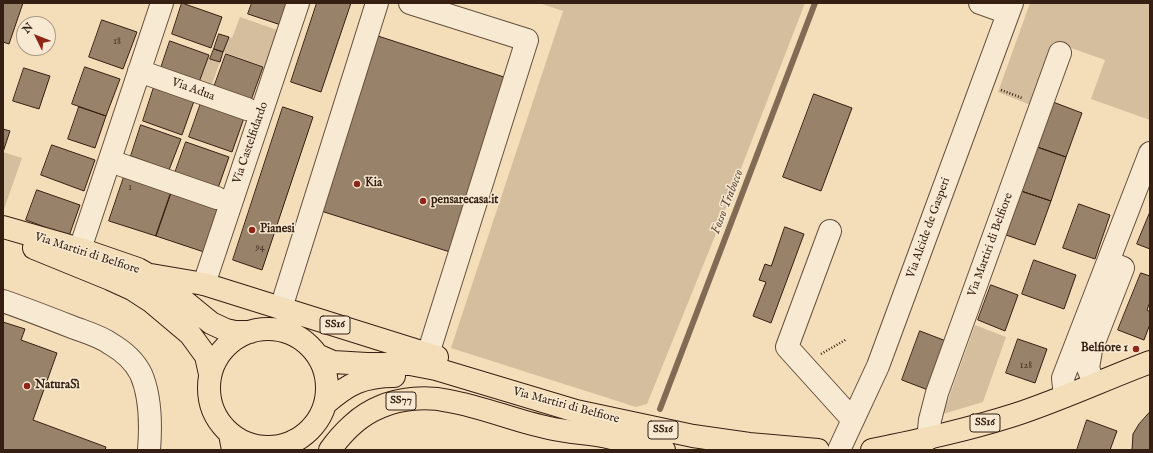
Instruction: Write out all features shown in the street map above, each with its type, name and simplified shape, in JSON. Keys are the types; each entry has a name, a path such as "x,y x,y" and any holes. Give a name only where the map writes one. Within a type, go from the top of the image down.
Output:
{"main road":[{"name":"Via Martiri di Belfiore","path":"3,227 80,249 125,264 151,276 170,289 211,323 226,330 235,332 250,332"},
{"name":"Via Martiri di Belfiore","path":"3,236 132,289 152,302 190,334 206,356 210,374 209,390 211,407 232,442 262,447 290,445 314,426 325,404 327,394 326,379 322,364 309,346 288,332 263,329 250,332 236,338 225,348 216,360 210,374"},
{"name":"SS16","path":"151,276 175,278 204,284 475,369 512,392"},
{"name":"Via Martiri di Belfiore","path":"317,356 333,362 410,364 436,369 576,411 693,436 749,444 818,450"},
{"name":"SS16","path":"872,450 928,439 1015,414 1150,362"},
{"name":"Via Martiri di Belfiore","path":"325,404 339,392 354,383 368,378 381,376 413,376 435,381 603,436 664,450"},
{"name":"SS77","path":"330,450 353,425 370,412 380,406 413,399 447,400 549,428 603,436"}],"street":[{"path":"80,249 162,3"},
{"name":"Via Castelfidardo","path":"204,284 298,3"},
{"path":"281,308 377,3"},
{"path":"410,3 527,40 428,354"},
{"path":"980,3 1010,8"},
{"name":"Via Alcide de Gasperi","path":"838,450 878,366 1010,8"},
{"name":"Via Martiri di Belfiore","path":"928,439 930,420 937,394 1060,53"},
{"name":"Via Adua","path":"139,71 247,109"},
{"path":"1065,396 1063,378 1150,154"},
{"path":"110,160 217,198"},
{"path":"830,232 787,348 853,420"},
{"path":"1094,384 1088,368 1091,350 1123,268 1108,262"},
{"path":"3,301 110,343 127,356 140,373 146,390 151,434 149,450"}],"path":[{"path":"803,365 847,339"}],"shaded area":[{"path":"539,3 805,3 713,241 647,404 636,407 451,348 563,11"},
{"path":"1030,3 1150,3 1150,120 1091,99 1105,60 1057,43 1033,106 998,92"},
{"path":"240,17 283,32 271,69 223,52 229,37 232,38"},
{"path":"208,58 220,62 210,89 198,85"},
{"path":"3,152 22,158 4,209 3,208"},
{"path":"975,325 1006,337 983,402 943,414"}],"building":[{"path":"3,3 23,3 19,16 16,16 16,24 9,44 3,42"},
{"path":"182,3 222,17 211,48 172,34"},
{"path":"252,3 288,3 281,25 248,14"},
{"path":"317,3 351,3 321,92 291,82"},
{"path":"102,20 137,32 123,69 89,57"},
{"path":"219,34 229,37 223,52 214,49"},
{"path":"378,36 507,78 450,252 321,211"},
{"path":"170,41 209,55 198,85 160,71"},
{"path":"214,49 223,52 220,62 210,59"},
{"path":"226,54 263,67 250,103 213,90"},
{"path":"85,67 120,79 106,116 72,104"},
{"path":"24,68 50,76 39,109 13,101"},
{"path":"154,87 194,101 182,135 143,121"},
{"path":"814,94 852,108 821,191 783,177"},
{"path":"1053,102 1082,113 1066,157 1037,147"},
{"path":"201,103 244,118 232,152 189,137"},
{"path":"79,107 106,116 95,148 68,139"},
{"path":"283,107 313,117 262,270 233,260"},
{"path":"141,125 181,139 169,170 131,156"},
{"path":"3,129 10,131 3,152"},
{"path":"186,142 229,157 218,188 175,173"},
{"path":"52,145 95,160 84,191 41,175"},
{"path":"1037,147 1066,157 1051,201 1021,191"},
{"path":"125,174 172,190 156,236 109,221"},
{"path":"37,190 80,205 69,236 26,220"},
{"path":"172,190 222,206 207,253 156,236"},
{"path":"1021,191 1051,201 1035,245 1006,235"},
{"path":"1079,204 1110,215 1095,259 1063,248"},
{"path":"1150,212 1150,249 1137,244"},
{"path":"785,227 804,234 771,323 753,316 766,282 759,280 765,264 771,266"},
{"path":"1034,260 1076,275 1064,309 1022,294"},
{"path":"1141,273 1150,276 1150,302 1147,310 1150,312 1150,324 1144,340 1118,330"},
{"path":"991,285 1018,295 1005,331 978,320"},
{"path":"3,322 25,329 21,340 57,353 33,420 106,447 105,450 3,450"},
{"path":"920,331 946,341 928,390 902,380"},
{"path":"1018,339 1047,349 1035,383 1006,373"},
{"path":"1150,412 1150,450 1132,450 1133,434 1139,424"},
{"path":"1087,420 1117,431 1110,450 1077,450"}],"waterway":[{"name":"Fosso Trabocco","path":"660,409 815,3"}],"place":[{"name":"Kia","path":"357,184"},
{"name":"pensarecasa.it","path":"423,201"},
{"name":"Pianesi","path":"252,230"},
{"name":"Belfiore 1","path":"1136,349"},
{"name":"NaturaSì","path":"27,386"}]}
